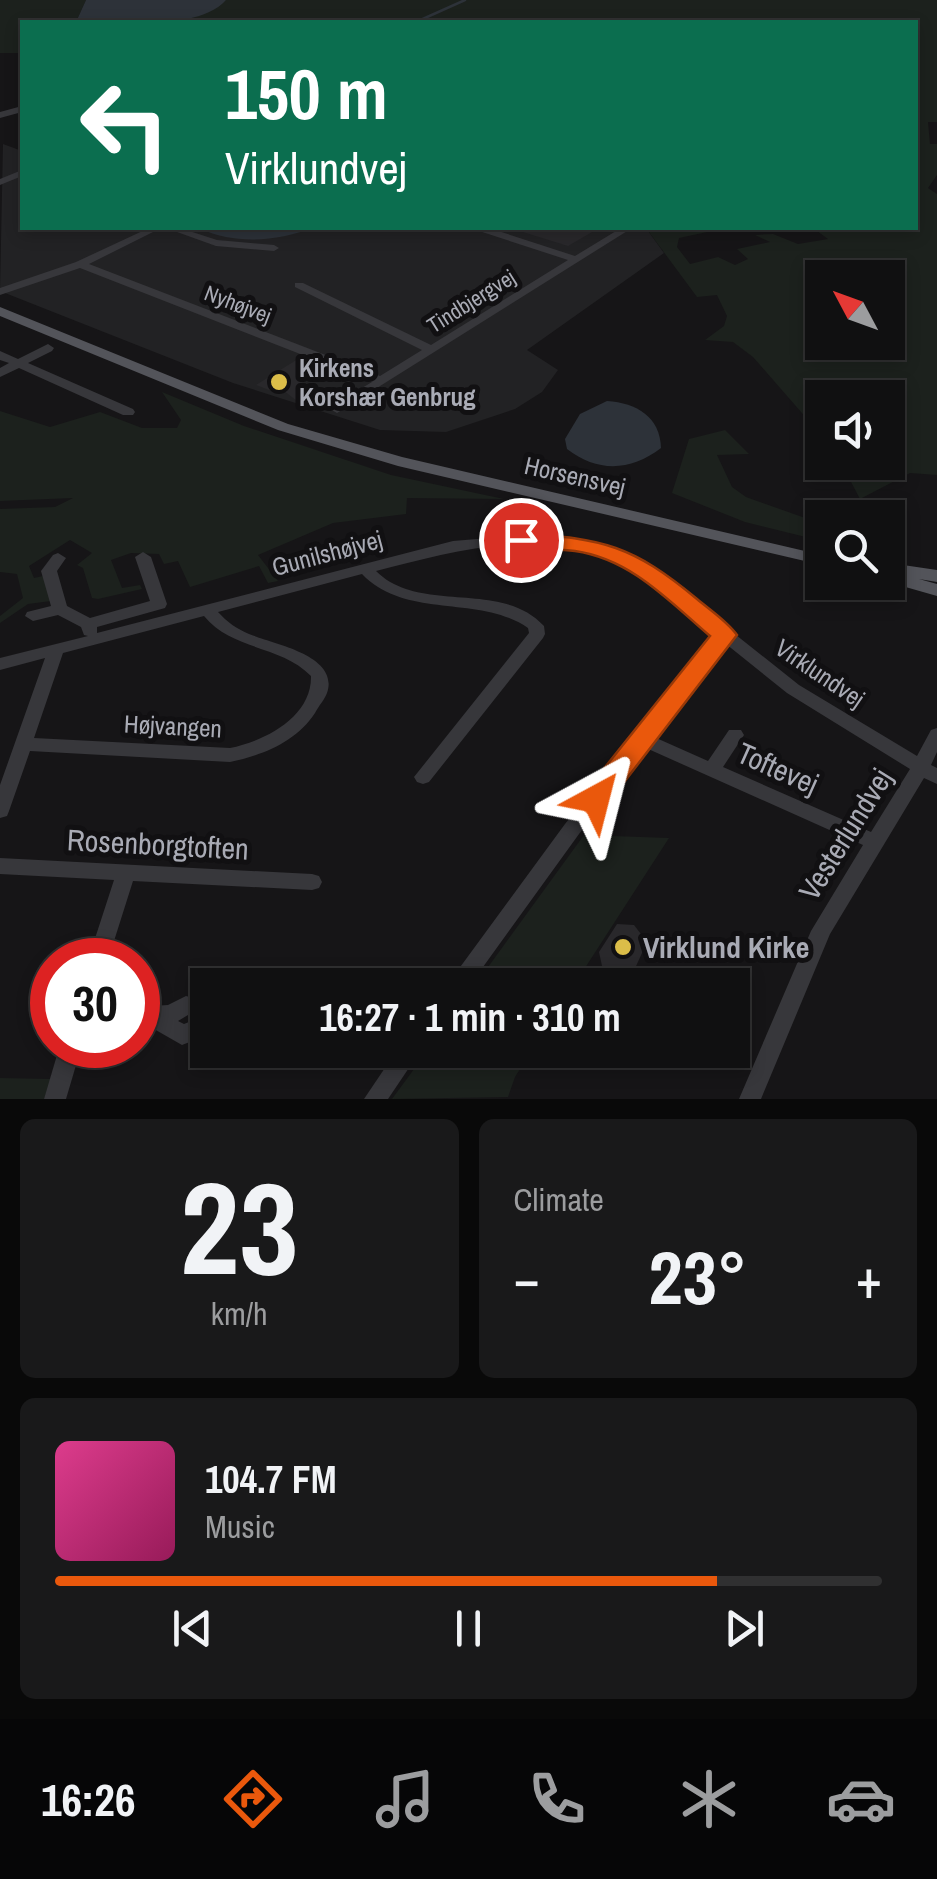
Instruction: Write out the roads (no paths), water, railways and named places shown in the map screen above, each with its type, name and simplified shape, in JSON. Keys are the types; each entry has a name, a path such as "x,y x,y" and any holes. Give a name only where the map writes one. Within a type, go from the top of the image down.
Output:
{"main road":[{"name":"Horsensvej","path":"0,302 21,320 283,427 398,461 805,556"},
{"name":"Horsensvej","path":"0,302 205,390 351,446"},
{"path":"905,574 937,576"},
{"path":"905,578 937,587"}],"street":[{"path":"0,302 152,230"},
{"path":"178,230 241,248 274,248"},
{"path":"486,230 575,260"},
{"name":"Tindbjergvej","path":"337,409 623,230"},
{"name":"Nyhøjvej","path":"80,264 381,381"},
{"path":"298,285 431,350"},
{"path":"0,373 48,348"},
{"path":"0,355 128,412"},
{"name":"Gunilshøjvej","path":"90,632 207,610 485,541 578,544"},
{"name":"Virklundvej","path":"578,544 627,558 794,689 929,772"},
{"name":"Gunilshøjvej","path":"0,664 56,649 159,604 143,557"},
{"path":"58,558 49,571 60,609 90,632"},
{"path":"365,568 373,581 392,591 518,614 536,626 537,634 423,777"},
{"path":"32,616 60,609"},
{"name":"Højvangen","path":"23,744 230,755 270,743 294,728 321,696 323,678 316,667 303,658 234,636 211,620 207,610"},
{"path":"471,968 724,635"},
{"path":"0,810 56,649"},
{"name":"Vesterlundvej","path":"750,1099 820,931 874,842 929,772 937,734"},
{"name":"Toftevej","path":"713,768 736,735"},
{"name":"Toftevej","path":"643,739 874,842"},
{"name":"Rosenborgtoften","path":"0,866 312,882"},
{"path":"105,938 126,872"},
{"path":"56,1099 65,1068"},
{"path":"375,1099 397,1068"}],"waterway":[{"path":"420,20 465,0"}],"place":[{"name":"Kirkens Korshær Genbrug","path":"279,382"},
{"name":"Virklund Kirke","path":"623,947"}]}
